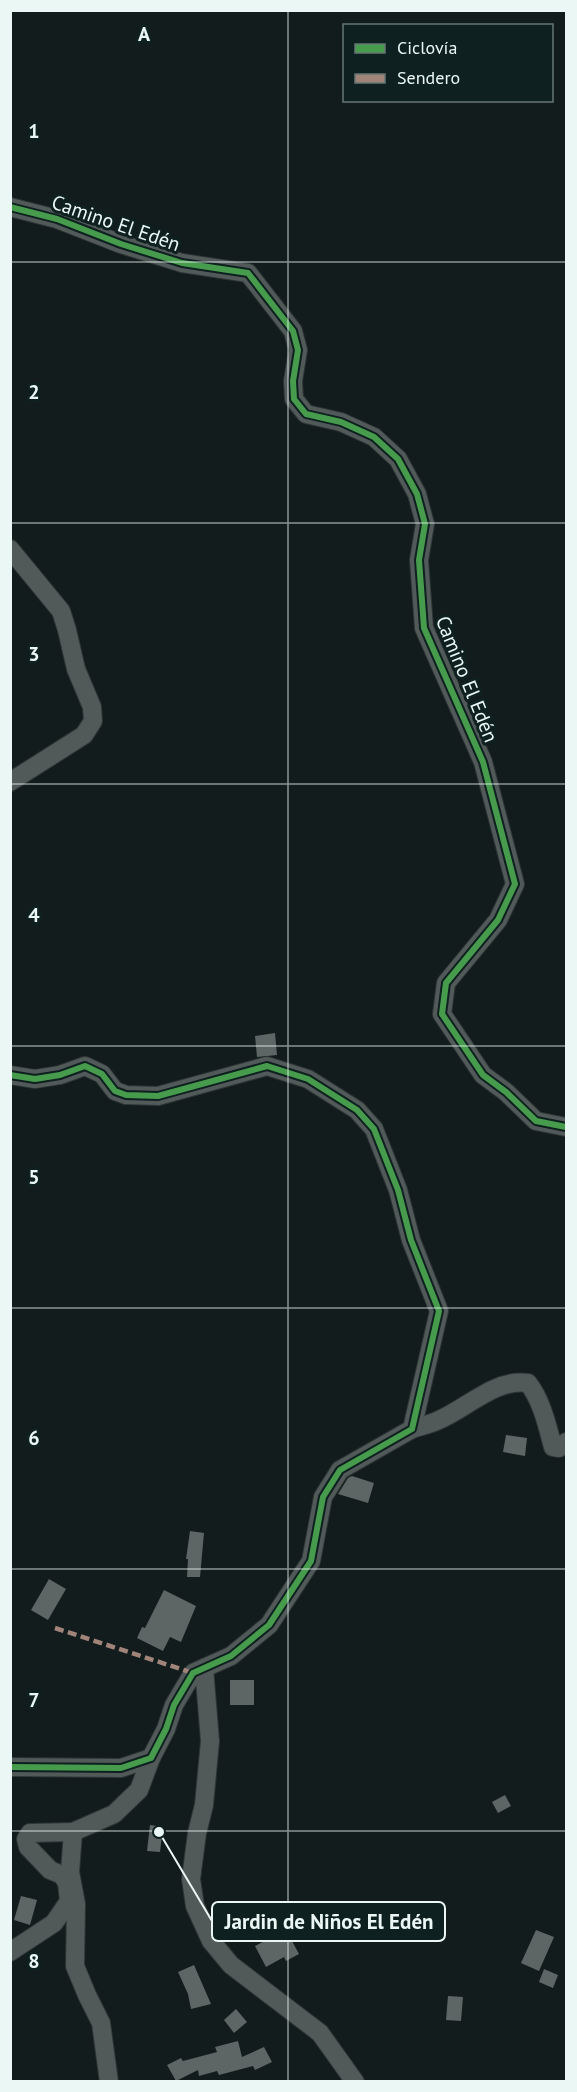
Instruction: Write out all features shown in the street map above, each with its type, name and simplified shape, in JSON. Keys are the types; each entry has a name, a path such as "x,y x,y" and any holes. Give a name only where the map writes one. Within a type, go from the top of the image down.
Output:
{"street":[{"name":"Camino El Edén","path":"10,207 57,219 121,244 182,263 248,273 293,331 298,350 293,381 294,399 306,414 341,422 374,437 399,459 417,494 425,524 418,560 423,628 483,762 515,884 498,920 446,983 442,1014 483,1075 506,1092 536,1121 567,1127"},
{"path":"10,549 61,611 76,669 92,707 93,721 84,735 10,782"},
{"path":"10,1075 35,1079 60,1075 85,1066 102,1074 115,1091 126,1095 158,1096 267,1066 308,1079 357,1110 374,1129 398,1190 411,1240 439,1311 412,1429"},
{"path":"10,1952 54,1923 69,1901 67,1883 62,1875 50,1870 28,1847 26,1839 30,1833 73,1832 114,1814 139,1790 174,1705 193,1673 231,1656 269,1625 311,1561 323,1497 340,1470 412,1429 438,1421 499,1387 517,1381 528,1383 533,1390 554,1447 559,1448 567,1442"},
{"path":"204,1668 210,1741 204,1805 197,1833 191,1879 195,1906 211,1941 231,1965 320,2033 355,2082"},
{"path":"10,1767 122,1768 151,1758"},
{"path":"73,1832 70,1872 76,1904 75,1966 101,2023 109,2082"}],"building":[{"path":"275,1033 277,1055 257,1057 255,1036"},
{"path":"506,1435 527,1438 525,1456 503,1452"},
{"path":"352,1476 374,1483 368,1503 338,1494 348,1478"},
{"path":"190,1531 204,1533 200,1577 187,1577 188,1559 186,1559"},
{"path":"49,1579 66,1589 48,1620 31,1610"},
{"path":"164,1590 196,1606 181,1642 170,1637 163,1651 137,1638 142,1627 145,1628"},
{"path":"230,1680 254,1680 254,1705 230,1705"},
{"path":"505,1795 511,1806 498,1813 492,1802"},
{"path":"150,1825 163,1827 160,1852 147,1851"},
{"path":"21,1896 37,1900 30,1925 14,1920"},
{"path":"286,1930 299,1954 286,1961 284,1957 266,1967 255,1946"},
{"path":"536,1930 554,1937 539,1971 521,1963"},
{"path":"194,1965 211,2004 191,2009 188,1994 178,1972"},
{"path":"544,1969 558,1975 553,1988 539,1982"},
{"path":"448,1996 463,1997 461,2021 446,2020"},
{"path":"236,2009 247,2022 234,2033 224,2020"},
{"path":"238,2041 242,2057 264,2047 272,2062 255,2070 253,2066 219,2075 217,2071 199,2076 198,2070 176,2081 167,2065 181,2058 183,2061 217,2052 215,2047"}],"marked path":[{"path":"55,1628 193,1673"}],"cycle path":[{"path":"10,207 57,219 121,244 182,263 248,273 293,331 298,350 293,381 294,399 306,414 341,422 374,437 398,459 417,494 425,524 419,560 424,628 483,762 515,884 498,920 446,983 442,1014 483,1075 506,1092 536,1121 566,1127"},
{"path":"10,1075 35,1079 60,1075 85,1066 102,1074 115,1091 126,1095 158,1096 267,1066 308,1079 357,1110 374,1129 398,1190 411,1240 439,1311 412,1429 340,1470 323,1497 311,1561 269,1625 231,1656 193,1673 174,1705 166,1729 151,1758 121,1768 10,1767"}],"place":[{"name":"Jardin de Niños El Edén","path":"159,1832"}]}
